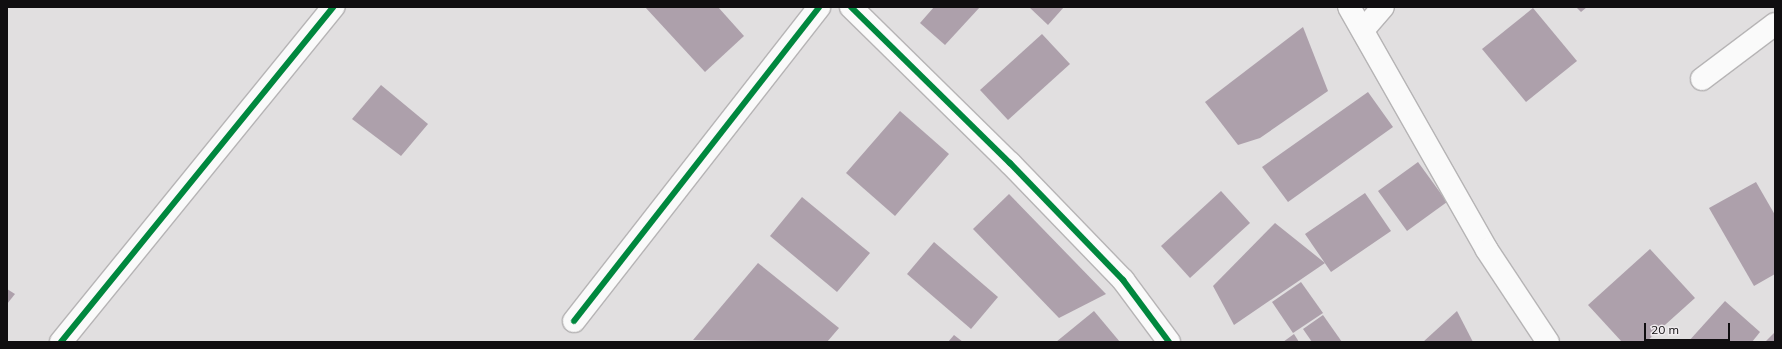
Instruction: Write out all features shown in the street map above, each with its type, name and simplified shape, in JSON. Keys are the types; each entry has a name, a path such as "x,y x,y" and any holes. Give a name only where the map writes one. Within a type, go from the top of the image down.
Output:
{"street":[{"path":"62,342 333,7"},
{"path":"574,321 819,7"},
{"path":"852,7 1010,163 1123,280 1169,342"},
{"path":"1349,7 1488,250 1548,342"},
{"path":"1363,30 1383,7"},
{"path":"1702,79 1775,24"}],"building":[{"path":"645,7 718,7 744,36 705,72"},
{"path":"934,7 980,7 945,45 920,23"},
{"path":"1029,7 1064,7 1048,25"},
{"path":"1576,7 1587,7 1581,12"},
{"path":"1533,8 1577,61 1526,102 1482,49"},
{"path":"1303,27 1328,91 1260,138 1238,145 1205,102"},
{"path":"1042,34 1070,64 1008,120 980,90"},
{"path":"381,85 428,124 401,156 352,119"},
{"path":"1368,92 1393,127 1288,202 1262,167"},
{"path":"900,111 949,154 895,216 846,173"},
{"path":"1418,162 1447,202 1407,231 1378,191"},
{"path":"1756,182 1775,215 1775,274 1754,286 1709,208"},
{"path":"1221,191 1250,223 1190,278 1161,246"},
{"path":"1365,193 1391,231 1331,272 1305,234"},
{"path":"1009,194 1106,294 1059,318 973,229"},
{"path":"802,197 870,253 837,292 770,236"},
{"path":"1275,223 1325,263 1234,325 1213,286"},
{"path":"934,242 998,297 971,329 907,274"},
{"path":"1650,249 1695,298 1646,342 1622,342 1588,305"},
{"path":"758,263 839,328 827,342 693,340"},
{"path":"1301,282 1323,313 1293,333 1272,302"},
{"path":"7,289 15,294 7,304"},
{"path":"1725,301 1760,332 1752,342 1688,342"},
{"path":"1094,311 1120,342 1056,342"},
{"path":"1457,311 1473,342 1423,342"},
{"path":"1323,315 1342,342 1312,342 1303,329"},
{"path":"1775,332 1775,342 1765,342"},
{"path":"1294,334 1299,342 1283,342"},
{"path":"954,335 963,342 948,342"}],"cycle path":[{"path":"61,342 333,7"},
{"path":"574,321 819,7"},
{"path":"851,7 1010,163 1123,280 1169,342"}]}
